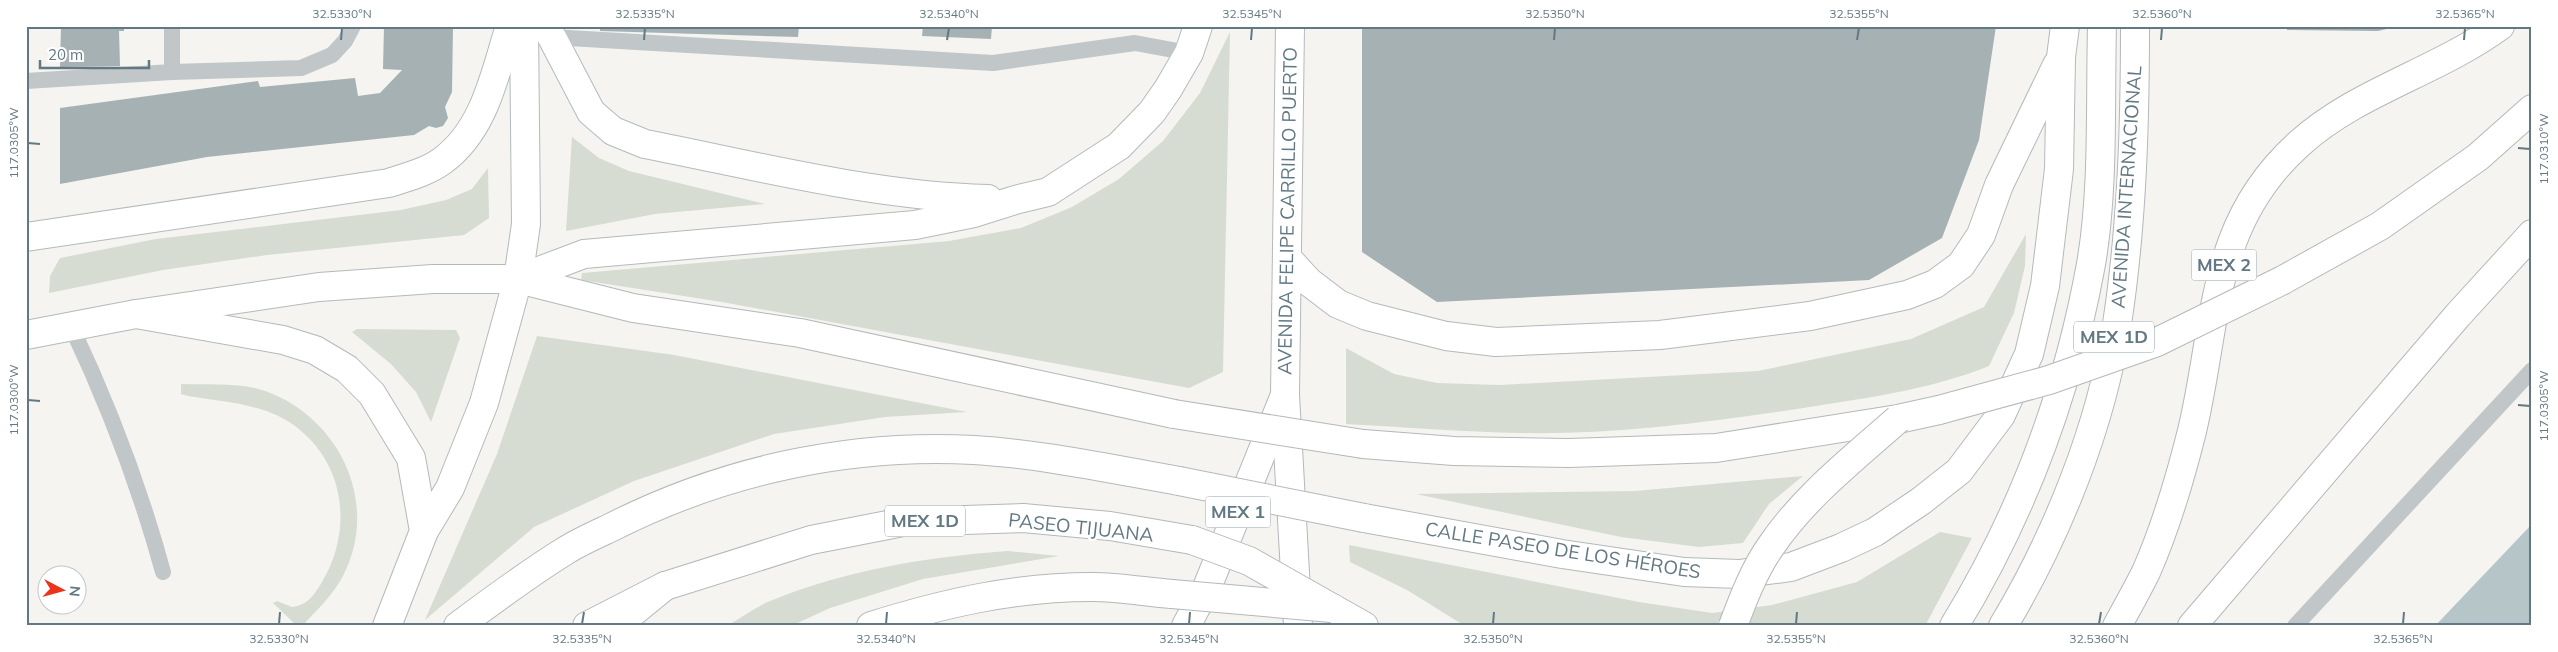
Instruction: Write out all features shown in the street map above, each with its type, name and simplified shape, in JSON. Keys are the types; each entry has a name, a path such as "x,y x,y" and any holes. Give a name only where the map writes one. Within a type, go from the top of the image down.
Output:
{"main road":[{"path":"26,237 389,183 417,174 442,162 461,144 477,122 510,26"},
{"path":"387,626 424,531 450,488 484,403 518,279 526,224 524,26"},
{"path":"518,279 584,254 914,224 974,213 1048,192 1119,146 1152,112 1189,53 1198,26"},
{"name":"AVENIDA FELIPE CARRILLO PUERTO","path":"1290,26 1285,395 1298,626"},
{"path":"1288,259 1310,282 1331,298 1367,316 1446,336 1496,342 1660,335 1810,316 1907,296 1935,284 1961,265 1981,235 1999,185 2061,57 2065,26"},
{"path":"1954,626 1995,553 2028,480 2054,414 2075,338 2091,262 2095,224 2098,185 2102,26"},
{"name":"AVENIDA INTERNACIONAL","path":"2003,626 2064,504 2094,424 2117,325 2125,258 2131,174 2135,26"},
{"name":"MEX 2","path":"2117,626 2145,572 2170,509 2192,430 2220,278 2239,222 2267,176 2300,142 2338,113 2474,45 2500,26"},
{"path":"549,32 582,99 591,112 612,131 644,144 881,190 937,198 1015,200"},
{"name":"CALLE PASEO DE LOS HÉROES","path":"458,626 566,550 651,507 721,481 780,465 899,450 973,450 1040,457 1179,480 1364,518 1571,556 1684,572 1739,574 1791,568 1841,548 1883,526 1921,501 1959,470 2001,415 2030,354 2045,286 2059,169 2061,57"},
{"path":"26,335 136,314 319,287 433,279 518,279 633,308 800,333 1174,414 1363,444 1454,451 1569,453 1716,448 1898,419 1939,410 2049,380 2158,342 2283,280 2380,226 2478,157 2532,109"},
{"path":"2192,626 2458,315 2532,234"},
{"path":"136,314 283,340 315,350 347,370 372,394 411,458 424,531"},
{"name":"MEX 1","path":"1186,626 1208,585 1285,395"},
{"path":"1733,626 1747,590 1771,546 1804,507 1898,419"},
{"name":"PASEO TIJUANA","path":"665,586 811,540 903,522 1023,518 1110,526 1192,540 1249,561 1364,626"},
{"path":"586,626 665,586"},
{"name":"MEX 1D","path":"616,626 665,586"},
{"path":"871,626 936,606 1019,590 1094,587 1332,608"}],"lane":[{"path":"172,26 172,72"},
{"path":"26,81 172,72 301,68 332,55 345,41 353,26"},
{"path":"549,32 993,63 1135,43 1189,53"},
{"path":"71,326 94,374 144,506 163,572"},
{"path":"2296,626 2532,370"}],"shaded area":[{"path":"1230,32 1223,372 1189,388 722,302 581,280 582,273 949,241 1021,228 1072,207 1119,179 1163,141 1200,93"},
{"path":"572,137 599,158 629,171 765,204 655,214 566,231"},
{"path":"488,168 489,218 464,235 267,255 163,270 49,293 50,276 60,258 156,239 401,210 446,200 472,189"},
{"path":"2026,234 2025,266 2014,313 1989,366 1926,386 1882,395 1743,417 1594,432 1520,433 1455,431 1346,424 1346,348 1394,374 1437,383 1500,385 1758,371 1911,339 1984,307"},
{"path":"357,329 456,330 460,338 431,422 416,392 391,364 352,332"},
{"path":"537,336 674,355 967,412 885,417 774,434 634,481 534,527 425,620 497,454"},
{"path":"181,384 236,385 258,389 294,405 316,422 334,444 347,468 355,494 357,521 353,549 339,583 302,626 291,626 294,623 273,603 277,601 292,607 306,602 319,587 332,563 338,542 340,502 335,482 327,463 315,445 288,421 261,409 181,394"},
{"path":"1803,476 1769,504 1743,543 1699,547 1621,537 1416,494 1635,491"},
{"path":"2532,524 2532,626 2435,626"},
{"path":"1940,532 1972,538 1925,626 1465,626 1407,590 1350,562 1349,545 1639,602 1712,613 1772,605 1857,582"},
{"path":"1008,551 1059,556 923,579 830,608 791,626 727,626 764,603 827,581 917,561"}],"building":[{"path":"61,26 124,26 124,31 119,31 120,66 60,67"},
{"path":"384,26 453,26 452,92 445,107 448,118 443,126 436,128 429,126 414,135 207,157 60,184 60,108 258,81 260,87 355,78 358,96 380,93 402,70 383,69"},
{"path":"600,26 799,26 798,37 600,31"},
{"path":"923,26 992,26 991,39 922,36"},
{"path":"1362,26 1996,26 1979,140 1942,238 1869,280 1437,302 1362,252"},
{"path":"2287,26 2395,27 2378,31 2287,30"}]}
